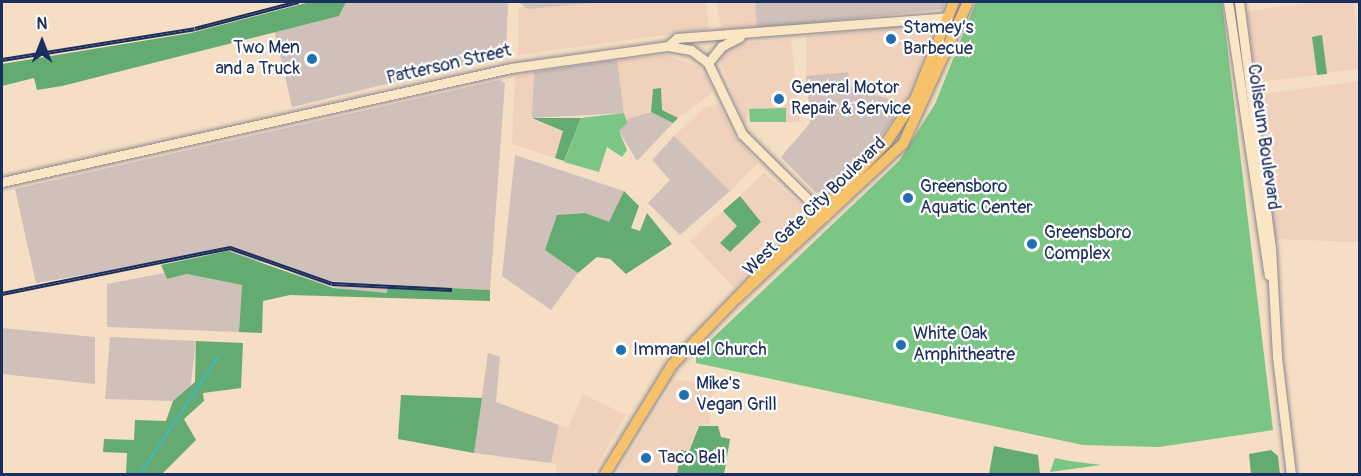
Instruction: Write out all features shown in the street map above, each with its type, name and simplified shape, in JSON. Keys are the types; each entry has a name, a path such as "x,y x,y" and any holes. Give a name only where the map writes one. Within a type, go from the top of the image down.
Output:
{"main road":[{"name":"West Gate City Boulevard","path":"824,215 874,158 908,111 954,2"},
{"path":"960,2 960,24"},
{"name":"West Gate City Boulevard","path":"605,474 672,365 737,298 903,144 940,71 968,2"},
{"name":"Coliseum Boulevard","path":"1228,2 1270,276 1292,474"},
{"name":"Coliseum Boulevard","path":"1239,2 1271,248 1270,276"},
{"path":"668,46 677,38 746,35 948,17 953,24 940,71"},
{"path":"746,35 716,52 708,63 742,134 824,215"},
{"name":"Patterson Street","path":"2,182 511,68 668,46 691,50 708,63"}],"shaded area":[{"path":"346,2 508,2 506,55 292,107 274,29 339,16"},
{"path":"518,2 601,2 528,9"},
{"path":"601,2 706,2 709,29 518,55 518,7"},
{"path":"716,2 755,2 757,29 722,32"},
{"path":"755,2 946,2 943,9 757,29"},
{"path":"1321,2 1354,2 1359,69 1326,73 1321,35 1312,37 1317,75 1257,82 1246,11"},
{"path":"932,23 936,26 904,104 850,87 848,72 806,76 806,36"},
{"path":"791,39 800,122 786,122 786,109 749,109 745,125 719,57 735,44"},
{"path":"667,55 699,67 711,83 712,93 678,118 662,110 661,88 653,89 651,112 625,120 617,60"},
{"path":"617,60 624,113 532,118 534,72"},
{"path":"534,72 532,120 557,124 563,131 555,158 512,144 515,77"},
{"path":"848,72 851,87 904,104 868,154 827,191 816,193 781,157 810,123 806,76"},
{"path":"500,80 505,83 490,290 389,285 388,293 361,292 315,284 275,264 207,254 36,283 15,189"},
{"path":"1359,81 1359,242 1275,239 1257,95"},
{"path":"718,104 734,135 758,163 730,191 674,136 704,108"},
{"path":"651,112 673,123 637,161 619,131 625,120"},
{"path":"674,136 730,191 680,235 648,203 670,180 652,160"},
{"path":"515,155 624,191 609,223 585,213 566,214 557,227 545,250 578,273 551,310 502,276"},
{"path":"764,173 802,206 802,217 734,288 690,241 723,211 737,226 730,252 761,222 740,196"},
{"path":"164,273 167,279 187,274 242,285 239,332 107,327 107,284"},
{"path":"2,328 95,337 95,384 2,374"},
{"path":"110,337 196,341 190,392 173,401 105,399"},
{"path":"488,353 500,357 496,402 559,425 551,463 474,453"},
{"path":"676,379 716,387 709,424 698,426 689,452 681,450 677,474 617,474"},
{"path":"583,394 626,415 592,474 556,474 556,464 551,463 559,425 568,428"}],"green space":[{"path":"310,2 346,2 339,16 62,86 37,90 34,78 2,86 2,64 191,33"},
{"name":"Greensboro Complex","path":"976,2 1222,2 1273,430 1159,447 1083,445 696,363 696,354 899,161 935,104"},
{"path":"1322,35 1327,74 1317,75 1312,37"},
{"path":"661,88 662,110 678,118 673,123 651,112 653,89"},
{"path":"786,108 786,122 750,122 749,109"},
{"path":"624,113 627,123 619,131 627,150 622,157 607,147 599,172 564,162 581,118"},
{"path":"532,118 581,118 564,161 555,158 563,131"},
{"path":"624,191 639,206 631,228 640,231 647,213 672,244 626,274 610,259 597,257 578,273 545,250 557,215 585,213 609,222"},
{"path":"740,196 761,222 730,252 720,243 737,226 723,211"},
{"path":"228,251 333,288 387,293 388,285 490,290 490,301 290,295 263,301 262,333 239,332 242,285 187,274 167,279 161,265"},
{"path":"196,341 243,343 241,388 203,393 204,401 184,419 196,440 162,474 126,474 127,453 103,452 104,439 134,440 135,420 166,421 173,401 195,382"},
{"path":"401,395 482,398 474,453 398,439"},
{"path":"699,426 718,426 721,437 730,439 724,474 677,474 681,450 689,452"},
{"path":"994,446 1038,455 1040,474 989,474"},
{"path":"1271,450 1278,456 1280,474 1251,474 1249,454"},
{"path":"1055,458 1070,461 1101,465 1050,472"}],"waterway":[{"path":"140,474 218,357"}],"railway":[{"path":"2,60 195,29 299,2"},
{"path":"2,294 230,248 332,284 452,290"}],"place":[{"name":"Stamey’s Barbecue","path":"891,39"},
{"name":"Two Men and a Truck","path":"312,59"},
{"name":"General Motor Repair & Service","path":"779,99"},
{"name":"Greensboro Aquatic Center","path":"908,198"},
{"name":"Greensboro Complex","path":"1032,244"},
{"name":"White Oak Amphitheatre","path":"901,345"},
{"name":"Immanuel Church","path":"621,350"},
{"name":"Mike's Vegan Grill","path":"684,395"},
{"name":"Taco Bell","path":"646,458"}]}
